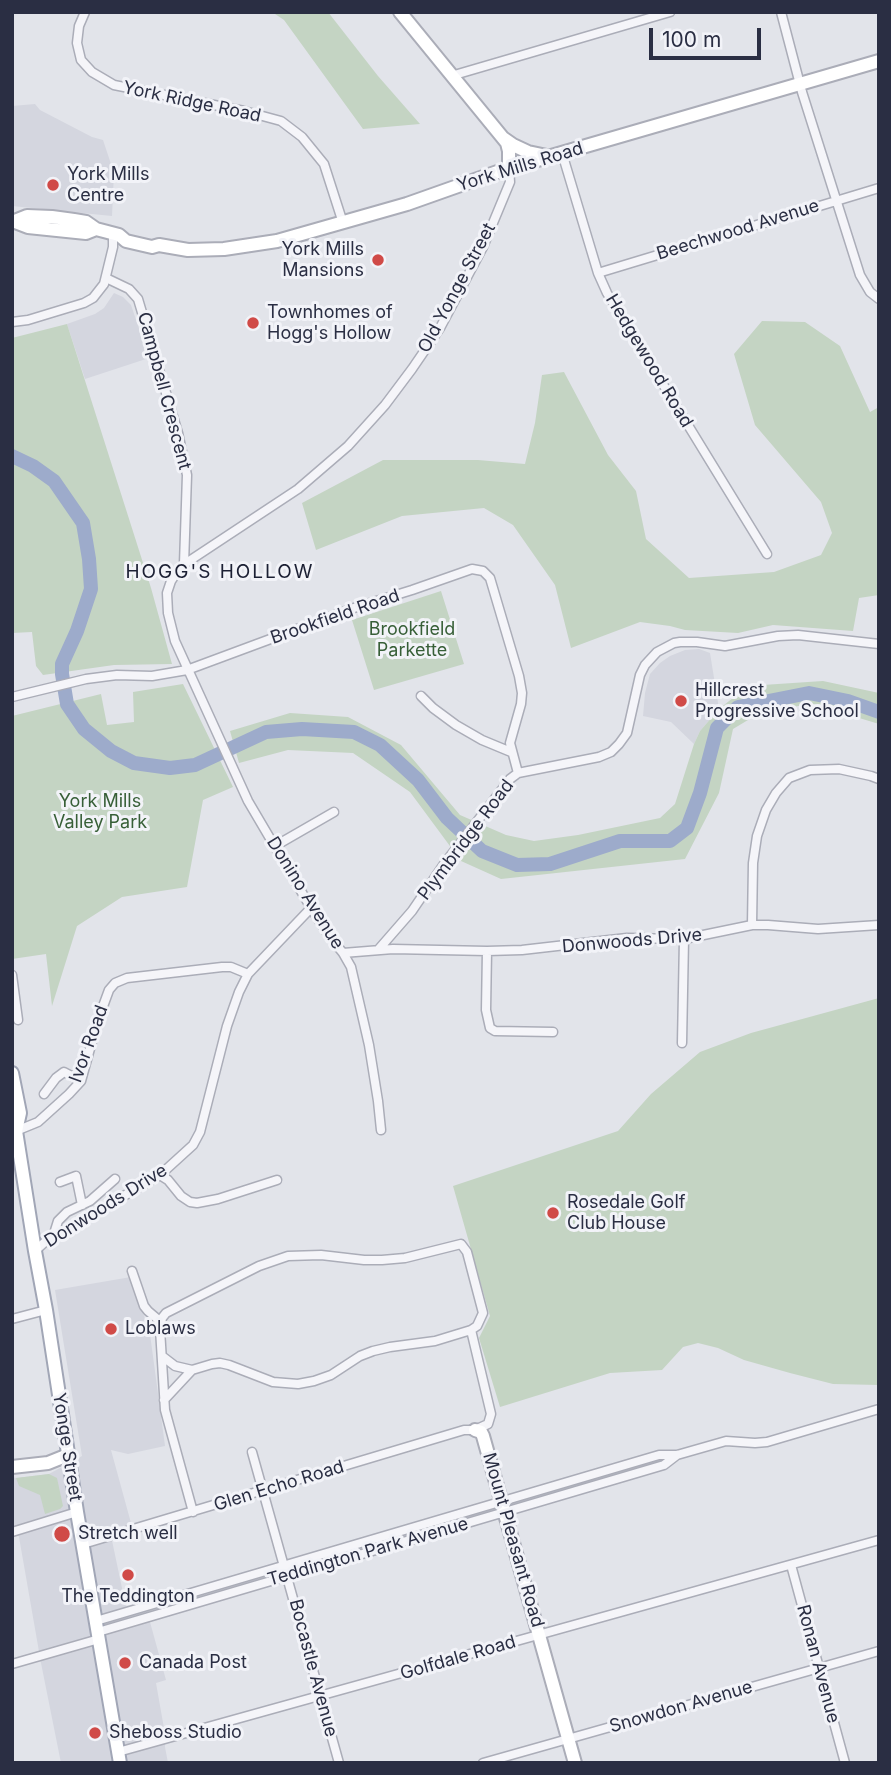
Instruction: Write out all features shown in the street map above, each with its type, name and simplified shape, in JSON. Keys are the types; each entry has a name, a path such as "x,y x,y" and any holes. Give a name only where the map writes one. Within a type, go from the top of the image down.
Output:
{"main road":[{"path":"400,12 507,144 509,151 506,169"},
{"name":"York Mills Road","path":"14,222 28,228 86,233 96,229 116,234 126,241 152,247 159,245 188,250 225,249 288,239 407,204 549,156 879,61"},
{"path":"497,133 522,149 549,156"},
{"name":"Yonge Street","path":"12,1073 20,1113 14,1128 47,1310 77,1512 119,1757"},
{"name":"Mount Pleasant Road","path":"475,1430 482,1434 575,1763"},
{"path":"12,1468 48,1462 68,1455"}],"street":[{"name":"York Ridge Road","path":"85,12 79,26 77,43 81,60 92,72 114,85 281,121 302,137 324,164 343,223"},
{"path":"451,76 670,12"},
{"path":"782,12 800,83 860,275 870,292 879,299"},
{"name":"Hedgewood Road","path":"562,153 598,273 607,293 767,554"},
{"name":"Old Yonge Street","path":"187,670 172,632 167,600 171,581 184,564 298,489 348,446 384,405 440,328 483,247 510,182 506,169"},
{"name":"Beechwood Avenue","path":"598,273 879,188"},
{"path":"12,322 28,320 87,302 99,293 106,278 116,234"},
{"name":"Campbell Crescent","path":"106,278 129,289 138,299 178,433 187,475 184,564"},
{"name":"Brookfield Road","path":"12,697 79,680 152,676 187,670 354,608 472,569 483,570 490,578 522,693 510,743 511,752"},
{"name":"Plymbridge Road","path":"378,950 412,911 503,787 518,773 583,761 611,752 623,740 645,665 657,653 674,643 690,641 725,646 798,635 879,644"},
{"name":"Donino Avenue","path":"187,670 252,808 311,908 351,967 369,1045 381,1130"},
{"path":"421,696 456,725 511,752 518,773"},
{"path":"752,925 753,863 757,836 766,810 789,778 810,770 839,769 879,779"},
{"path":"275,846 334,812"},
{"name":"Donwoods Drive","path":"35,1251 46,1241 160,1175 193,1145 200,1132 227,1026 239,992 248,974 311,908"},
{"name":"Donwoods Drive","path":"343,953 378,950 487,951 557,947 627,938 684,939 752,925 818,929 879,925"},
{"path":"682,1043 684,939"},
{"path":"487,951 486,1010 490,1028 495,1031 553,1032"},
{"name":"Ivor Road","path":"14,1128 38,1122 80,1081 101,1011 109,990 115,983 127,978 222,967 231,967 248,974"},
{"path":"12,977 18,1020"},
{"path":"44,1094 64,1072 80,1081"},
{"path":"160,1175 168,1180 181,1196 197,1203 276,1180"},
{"path":"60,1182 76,1176 82,1205"},
{"path":"53,1237 58,1221 67,1212 94,1198 115,1179"},
{"path":"164,1400 192,1370 202,1366 220,1363 266,1380 298,1384 331,1375 360,1356 373,1351 435,1341 471,1330 477,1326 483,1313 467,1252 461,1244 382,1261 314,1254 280,1258 164,1315 161,1322 164,1400 166,1419 192,1512"},
{"path":"132,1271 144,1306 161,1322"},
{"path":"12,1319 47,1310"},
{"path":"471,1330 491,1414 488,1424 475,1430"},
{"path":"162,1356 175,1366 192,1370"},
{"name":"Teddington Park Avenue","path":"97,1631 285,1565 664,1465 677,1455 726,1441 767,1442 879,1409"},
{"name":"Glen Echo Road","path":"83,1544 464,1430 475,1430"},
{"name":"Bocastle Avenue","path":"252,1452 339,1763"},
{"name":"Teddington Park Avenue","path":"97,1631 288,1576 503,1507"},
{"path":"12,1532 77,1512"},
{"name":"Golfdale Road","path":"119,1757 321,1697 879,1541"},
{"name":"Ronan Avenue","path":"790,1565 845,1763"},
{"path":"12,1664 97,1631"},
{"name":"Snowdon Avenue","path":"483,1763 879,1651"}],"shaded area":[{"path":"35,104 40,110 103,140 114,173 112,216 12,206 12,106"},
{"path":"114,293 131,305 149,358 85,379 67,324 95,314 104,308"},
{"name":"Hillcrest Progressive School","path":"699,649 710,653 719,709 700,731 694,744 671,722 643,716 650,674 670,656 685,650"},
{"path":"131,1277 150,1334 165,1446 128,1454 111,1450 131,1523 110,1531 130,1626 150,1622 166,1680 156,1683 168,1763 61,1763 19,1537 12,1522 12,1477 49,1474 82,1456 55,1290"}],"green space":[{"path":"272,12 328,12 420,124 363,129 284,20"},
{"path":"762,321 805,322 840,346 870,412 879,407 879,595 859,598 853,631 773,625 738,633 685,630 640,622 571,648 555,585 513,525 484,508 402,516 316,550 302,503 383,460 478,460 525,464 535,423 542,375 564,372 608,455 636,491 646,539 689,578 774,572 821,555 832,533 821,502 755,425 734,354"},
{"path":"67,324 151,588 172,664 114,665 43,675 36,666 32,632 12,633 12,338"},
{"name":"Brookfield Parkette","path":"441,591 464,664 374,690 352,620"},
{"path":"823,681 879,693 879,724 813,704 763,711 733,729 719,793 685,859 501,879 461,861 410,792 353,753 288,750 239,763 230,731 290,713 348,717 401,745 460,815 506,835 534,841 660,818 675,804 700,731 719,709 748,686"},
{"name":"York Mills Valley Park","path":"183,684 233,787 203,800 187,887 122,897 77,926 52,1006 46,954 12,959 12,716 101,694 107,725 134,722 133,692"},
{"path":"879,998 879,1385 833,1384 744,1360 718,1348 698,1343 683,1347 662,1370 610,1373 500,1407 479,1338 490,1316 453,1186 618,1131 651,1094 700,1052 751,1033"},
{"path":"49,1474 57,1478 63,1506 45,1514 40,1495 19,1486 16,1478"}],"waterway":[{"path":"12,456 33,466 54,481 83,523 91,589 62,664 67,704 84,729 111,751 134,763 170,768 195,765 266,732 302,729 354,732 380,745 418,780 447,818 482,851 517,865 550,864 620,841 670,841 687,828 700,793 717,728 738,707 809,693 848,701 879,712"}],"place":[{"name":"York Mills Centre","path":"53,185"},
{"name":"York Mills Mansions","path":"378,260"},
{"name":"Townhomes of Hogg's Hollow","path":"253,323"},
{"name":"Hillcrest Progressive School","path":"681,701"},
{"name":"Rosedale Golf Club House","path":"553,1213"},
{"name":"Loblaws","path":"111,1329"},
{"name":"Stretch well","path":"62,1534"},
{"name":"The Teddington","path":"128,1575"},
{"name":"Canada Post","path":"125,1663"},
{"name":"Sheboss Studio","path":"95,1733"}],"district":[{"name":"HOGG'S HOLLOW","path":"220,572"}]}
